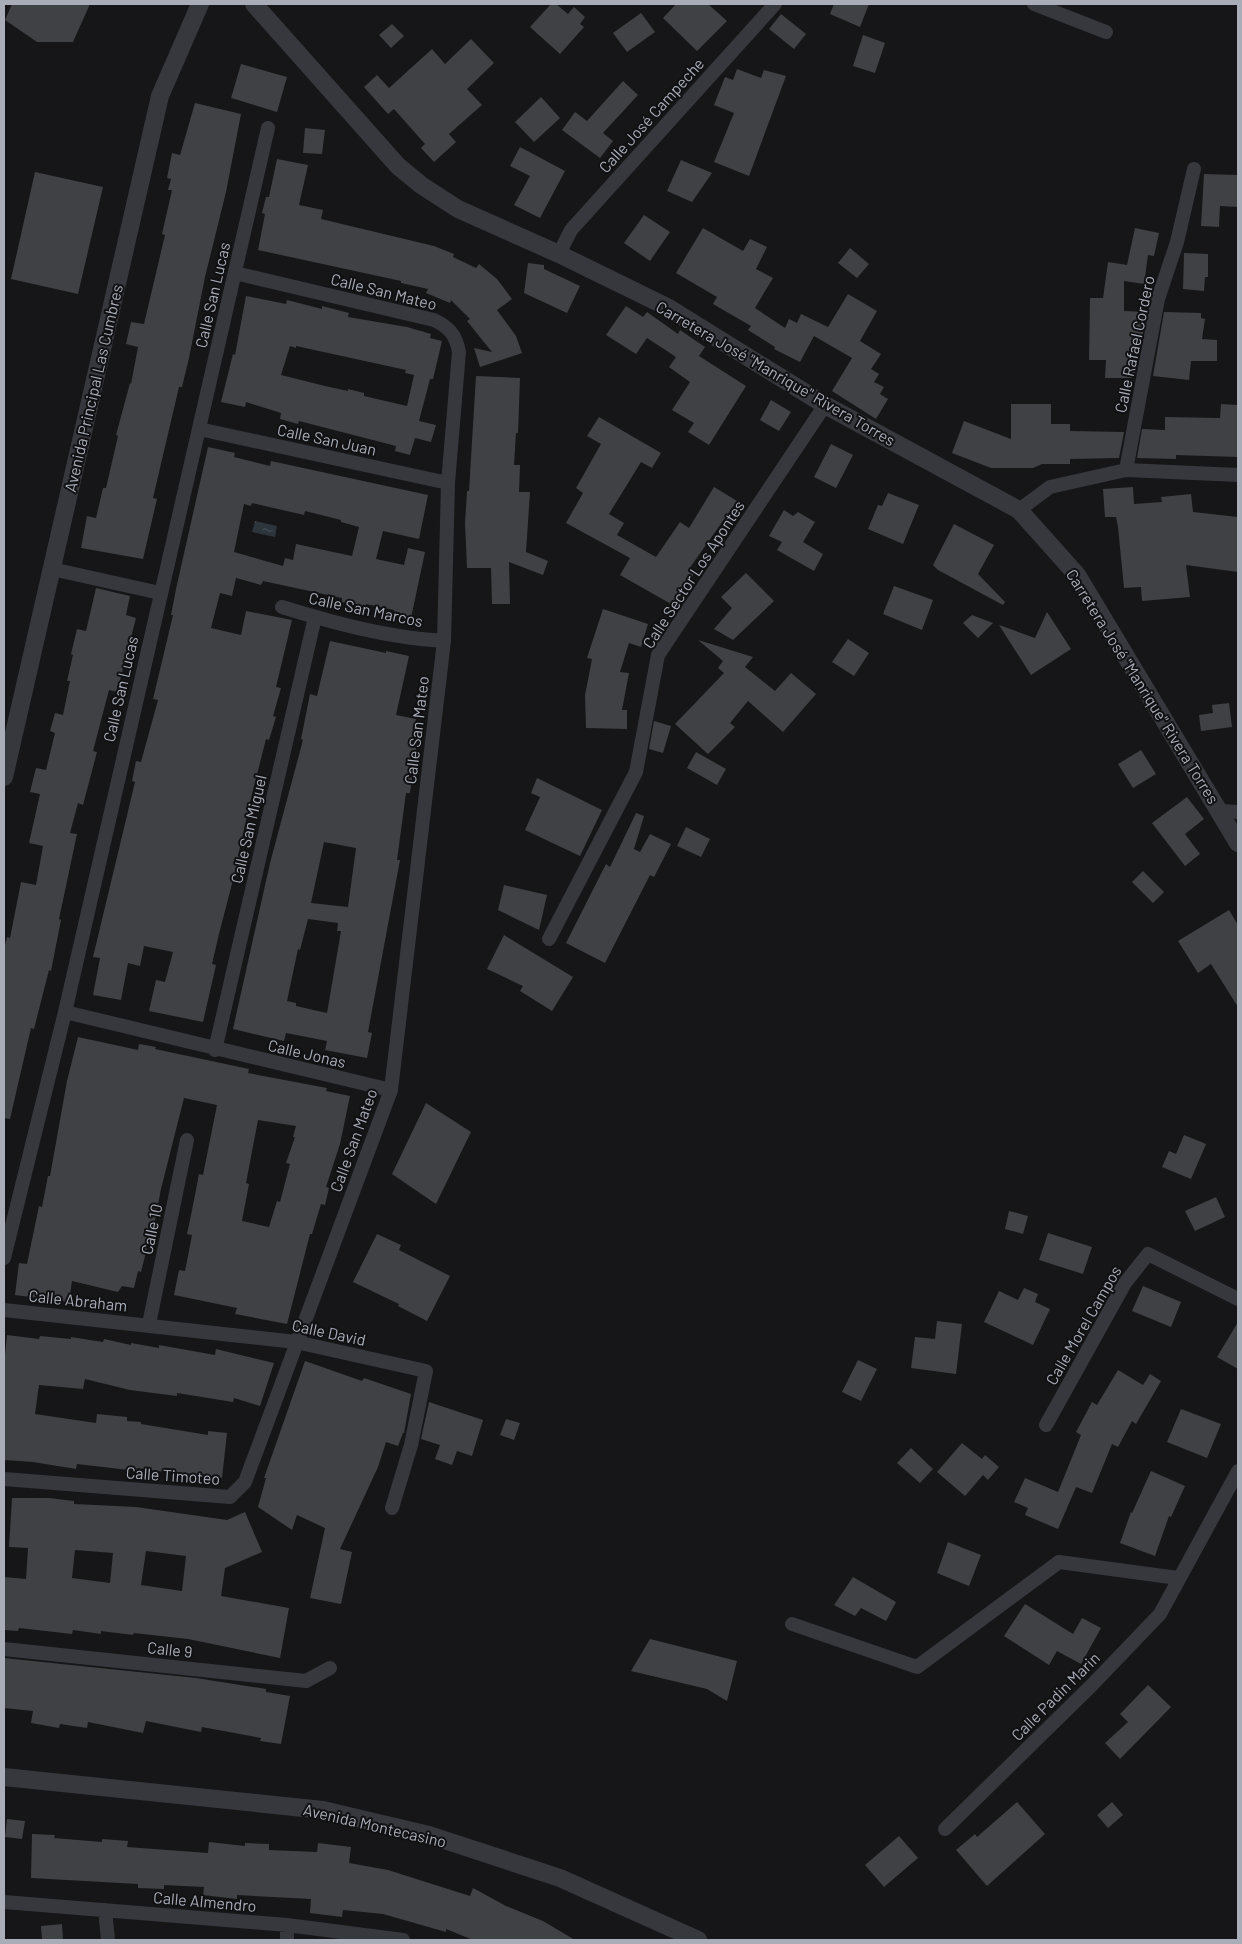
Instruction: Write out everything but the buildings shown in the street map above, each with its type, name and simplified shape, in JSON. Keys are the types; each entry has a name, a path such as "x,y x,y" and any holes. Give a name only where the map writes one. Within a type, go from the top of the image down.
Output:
{"street":[{"name":"Avenida Principal Las Cumbres","path":"4,778 160,96 200,4"},
{"name":"Carretera José \"Manrique\" Rivera Torres","path":"254,4 398,166 421,185 458,209 559,254 688,319 825,405 1018,510 1077,575 1140,682 1220,810 1238,843"},
{"name":"Calle José Campeche","path":"559,254 571,230 775,4"},
{"path":"1034,4 1106,32"},
{"name":"Calle San Lucas","path":"4,1258 65,1012 268,128"},
{"name":"Calle Rafael Cordero","path":"1126,470 1158,300 1177,242 1194,169"},
{"name":"Calle San Mateo","path":"235,274 422,316 448,328 454,334 459,352 448,483 444,641 391,1090 296,1342"},
{"name":"Calle Sector Los Apontes","path":"549,939 636,772 658,655 825,405"},
{"name":"Calle San Juan","path":"198,429 448,483"},
{"path":"1018,510 1050,486 1126,470 1238,475"},
{"path":"52,569 160,593"},
{"name":"Calle San Marcos","path":"282,607 314,617 415,639 444,641"},
{"name":"Calle San Miguel","path":"215,1050 314,617"},
{"path":"1220,810 1238,812"},
{"path":"65,1012 215,1050"},
{"name":"Calle Jonas","path":"215,1050 391,1090"},
{"name":"Calle 10","path":"150,1324 187,1140"},
{"name":"Calle Morel Campos","path":"1046,1425 1125,1283 1148,1254 1238,1299"},
{"name":"Calle Abraham","path":"4,1310 150,1324"},
{"name":"Calle David","path":"150,1324 296,1342 426,1371 412,1445 392,1508"},
{"name":"Calle Timoteo","path":"4,1479 230,1497 245,1482 296,1342"},
{"name":"Calle Padin Marin","path":"945,1829 1092,1685 1160,1614 1238,1471"},
{"path":"792,1624 917,1667 1059,1562 1178,1578"},
{"name":"Calle 9","path":"4,1649 306,1681 330,1668"},
{"name":"Avenida Montecasino","path":"4,1777 323,1810 429,1835 560,1878 698,1940"},
{"name":"Calle Almendro","path":"4,1902 286,1925 403,1940"},
{"path":"105,1910 108,1940"},
{"path":"286,1925 287,1940"}],"water":[{"path":"255,521 277,526 275,537 252,532"}]}
